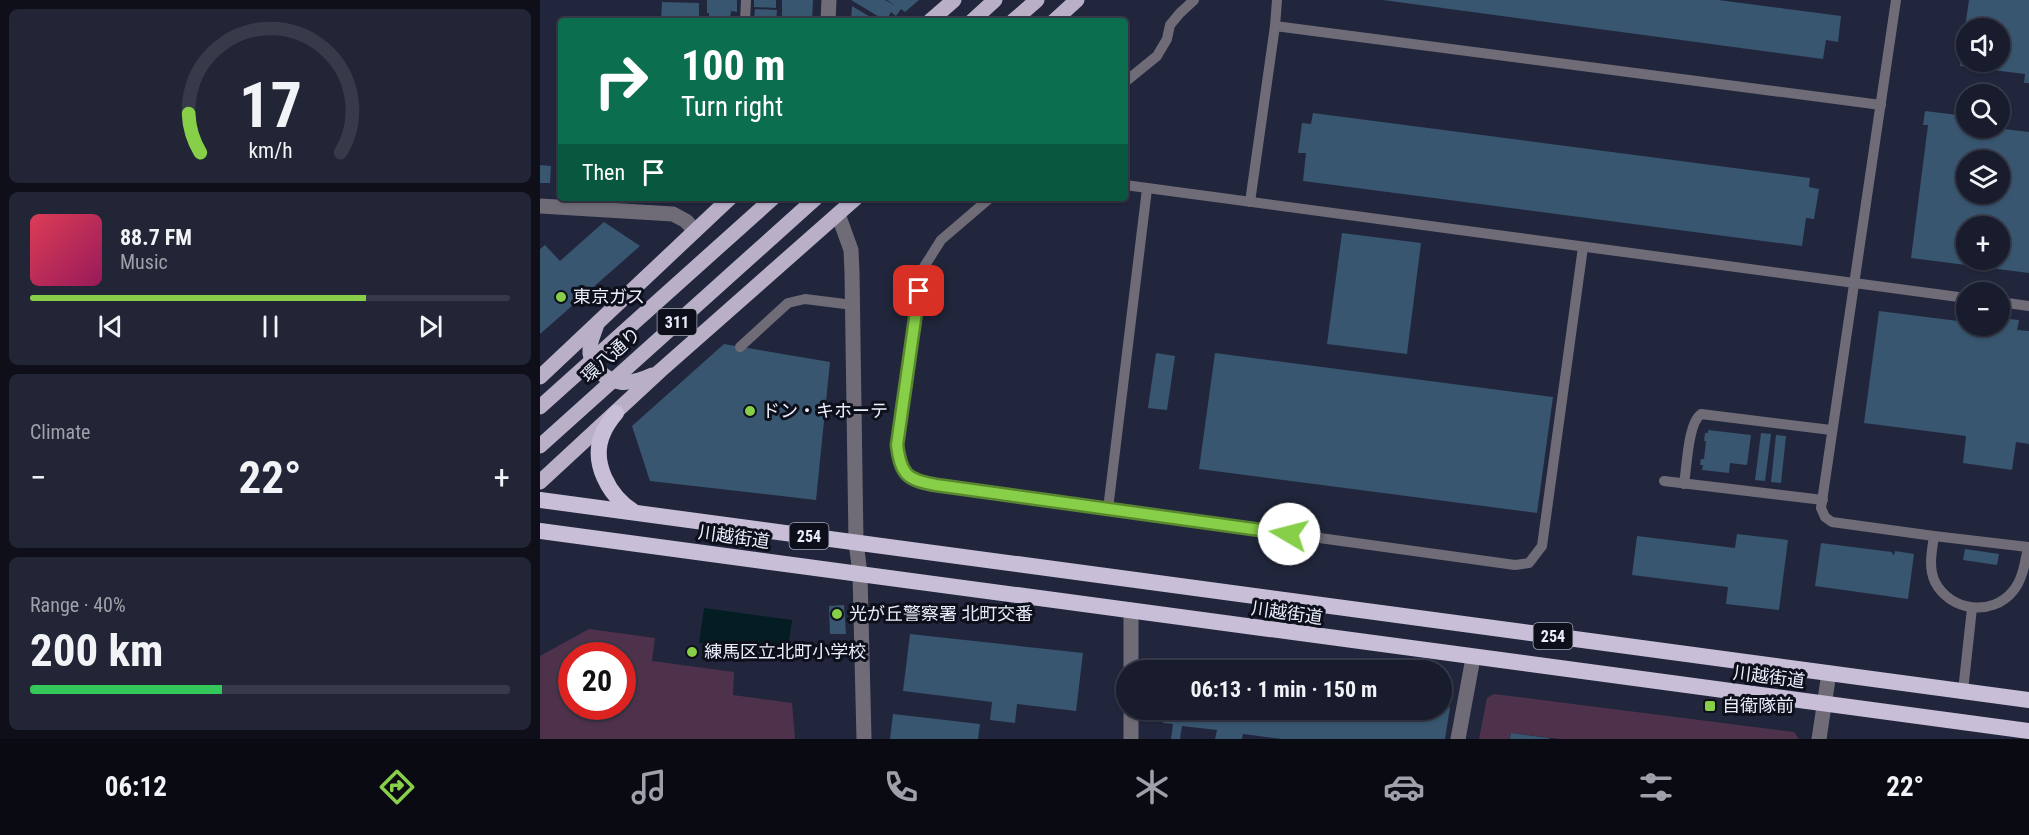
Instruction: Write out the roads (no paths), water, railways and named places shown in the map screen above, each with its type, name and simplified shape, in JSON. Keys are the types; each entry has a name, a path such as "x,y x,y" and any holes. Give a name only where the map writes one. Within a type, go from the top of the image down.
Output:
{"highway":[{"path":"616,413 602,434 599,459 613,493 635,513"},
{"name":"川越街道","path":"540,500 2029,700"},
{"name":"川越街道","path":"540,531 2029,731"}],"main road":[{"path":"933,18 954,0"},
{"path":"975,18 996,0"},
{"path":"1016,18 1037,0"},
{"path":"1057,18 1077,0"},
{"path":"540,377 727,201"},
{"name":"環八通り","path":"540,407 770,201"},
{"name":"環八通り","path":"540,446 813,201"},
{"path":"540,482 660,371 853,201"},
{"path":"598,321 590,348 593,365 602,375 620,382 641,380 660,371"}],"street":[{"path":"828,18 829,0"},
{"path":"540,206 673,214 686,221 695,231"},
{"path":"838,214 851,250 856,542 860,574 864,739"},
{"path":"1131,610 1131,660"},
{"path":"1458,739 1473,658"},
{"path":"1819,739 1829,673"},
{"path":"1131,720 1131,739"}],"lane":[{"path":"745,18 746,0"},
{"path":"1128,80 1157,57 1167,39 1170,25 1194,0"},
{"path":"1251,202 1277,0"},
{"path":"1896,0 1821,508 1825,517 1832,522 2028,548 2021,578 2014,590 2005,599 1995,604 1972,608 1950,600 1935,581 1931,567 1934,536"},
{"path":"1275,26 1881,105"},
{"path":"1128,186 1956,297"},
{"path":"1108,509 1147,189"},
{"path":"986,201 941,240 924,267 897,445 903,470 910,479 1108,509 1515,565 1529,562 1542,546 1583,247"},
{"path":"740,347 783,306 797,300 853,305"},
{"path":"2010,303 2029,306"},
{"path":"1684,484 1692,428 1695,418 1701,414 1832,430"},
{"path":"1664,481 1823,500"},
{"path":"1963,691 1972,608"}],"place":[{"name":"東京ガス","path":"561,297"},
{"name":"ドン・キホーテ","path":"750,411"},
{"name":"光が丘警察署 北町交番","path":"837,614"},
{"name":"練馬区立北町小学校","path":"692,652"},
{"name":"自衛隊前","path":"1710,706"}]}
